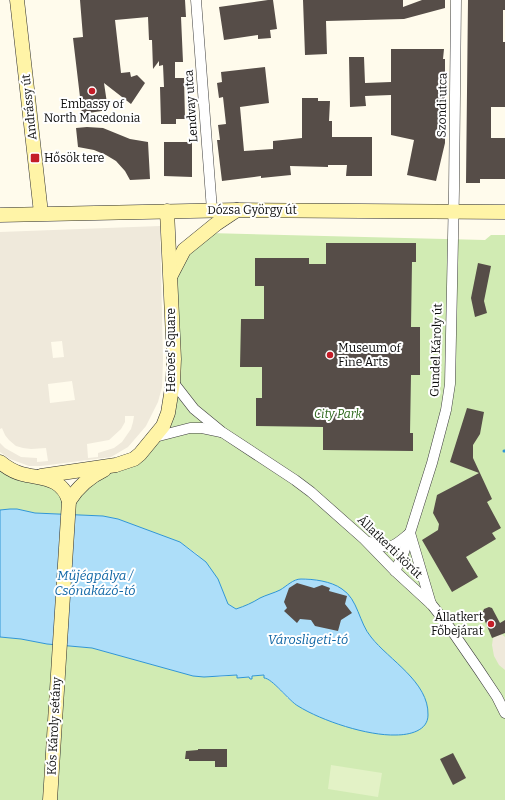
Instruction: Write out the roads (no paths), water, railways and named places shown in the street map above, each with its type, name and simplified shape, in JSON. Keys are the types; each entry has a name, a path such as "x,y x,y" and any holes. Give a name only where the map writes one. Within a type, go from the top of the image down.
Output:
{"street":[{"name":"Andrássy út","path":"17,0 42,213"},
{"name":"Lendvay utca","path":"196,0 212,210"},
{"name":"Szondi utca","path":"453,211 456,0"},
{"name":"Dózsa György út","path":"0,215 167,210 505,212"},
{"name":"Heroes' Square","path":"0,462 21,474 41,476 116,465 134,459 155,437 168,413 173,382 174,359 167,210"},
{"path":"170,277 184,250 216,224 237,210"},
{"name":"Gundel Károly út","path":"394,571 403,555 432,463 446,410 450,384 453,211"},
{"name":"Állatkerti körút","path":"173,382 194,409 222,432 295,480 364,539 394,571 432,605 479,670 497,697 505,713"},
{"name":"Állatkerti körút","path":"155,437 190,428 202,428 222,432"},
{"path":"69,503 76,490 86,481 98,473 116,465"},
{"path":"41,476 52,480 60,486 67,493 69,503"},
{"name":"Kós Károly sétány","path":"50,800 69,503"},
{"path":"364,539 383,547 389,547 396,545 410,533 432,605"}],"water":[{"name":"Műjégpálya / Csónakázó-tó","path":"10,509 35,513 103,516 118,519 180,542 206,562 218,579 228,604 236,609 280,590 298,579 311,579 338,586 352,599 371,637 407,672 422,692 427,703 428,715 425,725 417,731 406,734 385,735 372,733 332,722 308,712 294,703 271,682 264,678 264,675 252,676 252,679 249,677 237,678 237,675 204,677 193,676 92,648 47,644 0,637 0,510"}],"place":[{"name":"Embassy of North Macedonia","path":"92,91"},
{"name":"Hősök tere","path":"35,158"},
{"name":"Museum of Fine Arts","path":"330,355"},
{"name":"Állatkert Főbejárat","path":"491,624"}],"park label":[{"name":"City Park","path":"338,414"}],"water label":[{"name":"Városligeti-tó","path":"308,639"}]}
